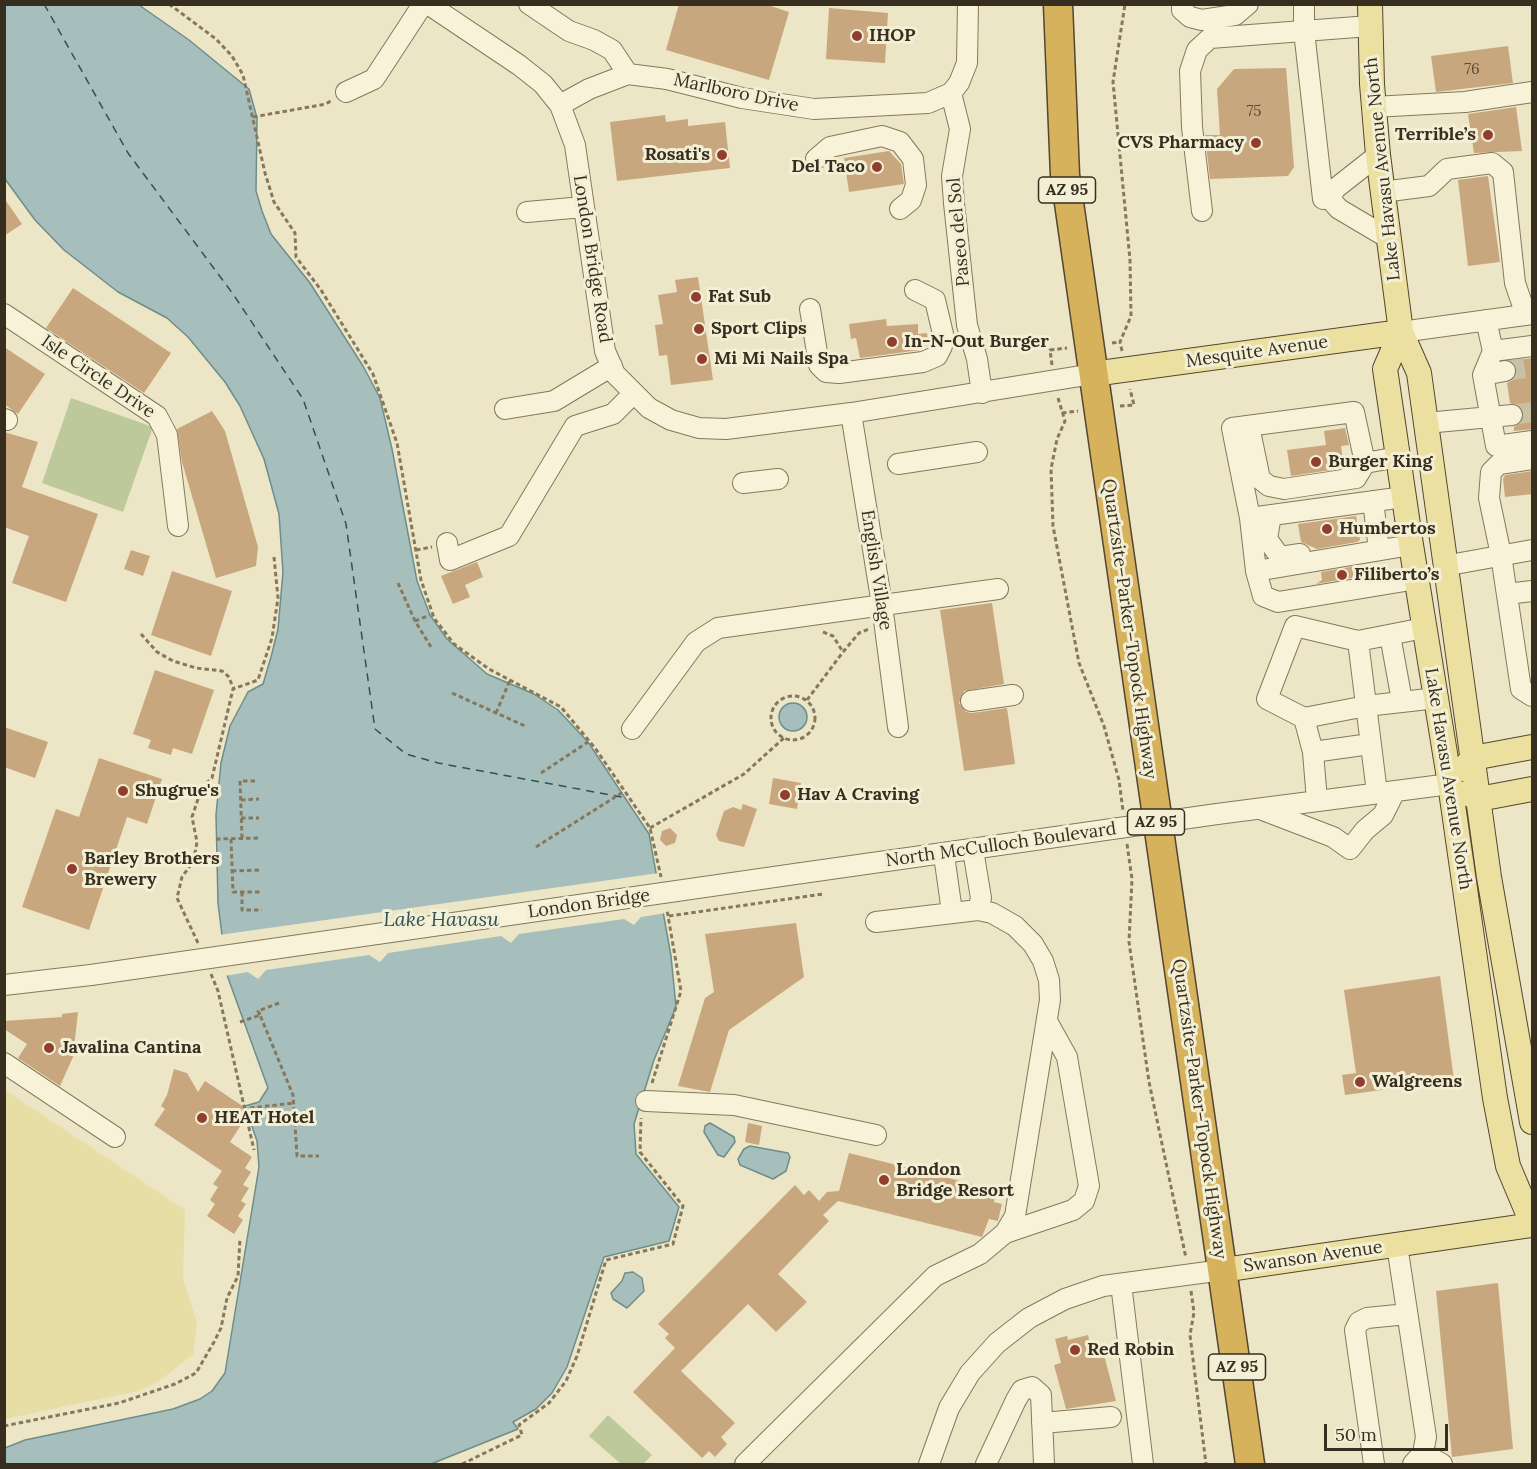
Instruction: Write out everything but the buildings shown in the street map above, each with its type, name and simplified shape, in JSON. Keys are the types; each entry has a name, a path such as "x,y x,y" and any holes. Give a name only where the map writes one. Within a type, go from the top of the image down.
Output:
{"highway":[{"name":"Quartzsite–Parker–Topock Highway","path":"1058,4 1065,175 1250,1464"}],"main road":[{"name":"Lake Havasu Avenue North","path":"1370,15 1377,155 1401,332 1419,373 1489,877 1533,1122"},
{"name":"Mesquite Avenue","path":"1093,374 1401,332"},
{"name":"Lake Havasu Avenue North","path":"1401,332 1385,369 1411,545 1437,698 1495,1098 1508,1166 1533,1224"},
{"path":"1450,784 1476,779 1533,747"},
{"path":"1450,784 1476,779 1533,789"},
{"name":"Swanson Avenue","path":"1223,1270 1533,1224"}],"street":[{"path":"346,92 374,79 426,4"},
{"name":"London Bridge Road","path":"426,4 519,65 543,84 560,105 574,145 605,351 612,366 633,394 649,408 671,420 699,428 726,429 982,393"},
{"path":"529,4 569,31 594,40 612,50 628,74"},
{"path":"951,93 959,83 967,63 969,4"},
{"path":"1182,4 1182,10 1190,17 1202,20 1235,15 1248,4"},
{"path":"1304,4 1304,31 1323,199 1329,198 1336,189 1377,155"},
{"path":"1202,211 1192,127 1190,71 1197,50 1210,38 1304,31 1370,15"},
{"name":"Marlboro Drive","path":"560,105 589,89 628,74 667,79 742,98 814,109 902,107 928,104 951,93"},
{"path":"1373,107 1465,102 1533,92"},
{"name":"Paseo del Sol","path":"951,93 960,129 952,176 954,203 967,325 977,359 982,393"},
{"path":"816,159 830,147 882,136 900,142 913,159 916,185 911,200 900,209"},
{"path":"1382,192 1429,186 1447,169 1492,163 1503,172 1515,283 1529,314"},
{"path":"1329,198 1339,209 1388,238"},
{"path":"527,212 583,207"},
{"path":"810,309 819,365 826,372 839,373 923,362 937,356 942,346 943,334 935,300 915,290"},
{"name":"Isle Circle Drive","path":"4,314 157,416 167,435 178,526"},
{"name":"Mesquite Avenue","path":"1401,332 1529,314"},
{"path":"1486,320 1493,351 1483,375 1496,446 1533,441"},
{"path":"1493,351 1533,346"},
{"path":"505,409 554,401 612,366"},
{"path":"1483,375 1505,371"},
{"name":"Mesquite Avenue","path":"982,393 1093,374"},
{"path":"447,543 450,560 509,536 576,426 613,414 633,394"},
{"path":"1249,426 1260,479 1269,486 1284,489 1356,478 1365,463 1354,412 1232,428 1250,518 1256,571 1263,596 1278,602 1417,579"},
{"name":"English Village","path":"851,413 884,615 898,727"},
{"path":"1426,423 1491,419 1512,415"},
{"path":"898,464 977,452"},
{"path":"1365,463 1398,457"},
{"path":"1533,459 1499,464 1491,472 1489,498 1501,555 1524,590 1521,689 1533,696"},
{"path":"743,483 778,478"},
{"path":"1250,518 1404,496"},
{"path":"1373,501 1379,547"},
{"path":"1271,515 1267,539 1280,557 1411,545"},
{"path":"1256,571 1379,547"},
{"path":"1444,566 1533,550"},
{"path":"632,729 696,642 718,628 815,615 884,615 998,589"},
{"path":"1424,628 1358,641 1295,626 1267,699 1304,718 1366,706 1437,698"},
{"path":"1390,634 1402,701"},
{"path":"1259,808 1333,837 1350,849 1365,830 1383,815 1386,792 1370,744 1358,641"},
{"path":"971,700 1013,694"},
{"path":"1304,718 1312,752 1317,801"},
{"path":"1312,752 1370,744"},
{"name":"North McCulloch Boulevard","path":"802,873 944,855 1259,808 1450,784"},
{"path":"973,850 981,898 978,910"},
{"path":"944,855 952,912"},
{"name":"London Bridge","path":"4,985 91,975 802,873"},
{"path":"745,1464 935,1276 980,1254 1005,1233 1015,1216 1047,1021 1050,987 1041,955 1010,922 992,913 978,910 876,922"},
{"path":"1005,1233 1073,1210 1084,1201 1089,1186 1067,1057 1047,1021"},
{"path":"4,1063 115,1137"},
{"path":"646,1101 734,1105 876,1135"},
{"path":"1397,1245 1426,1437 1418,1459 1442,1464"},
{"name":"Swanson Avenue","path":"929,1464 949,1408 970,1373 997,1343 1029,1318 1084,1292 1121,1284 1223,1270"},
{"path":"1121,1284 1143,1464"},
{"path":"1374,1464 1355,1330 1359,1322 1367,1318 1407,1314"},
{"path":"986,1464 1022,1390 1032,1387 1041,1395 1044,1464"},
{"path":"1042,1423 1111,1416"}],"path":[{"path":"169,4 216,39 232,56 243,75 274,202 295,233 296,257 321,290 373,374 397,443 421,580 434,618 454,644 510,680 561,707 596,748 623,792 650,828 663,885"},
{"path":"1120,342 1131,316 1130,260 1113,82 1125,4"},
{"path":"253,117 326,104 346,92"},
{"path":"1062,413 1065,421 1057,439 1051,469 1053,526 1079,663 1104,726 1119,780 1123,813"},
{"path":"234,689 258,680 272,638 278,598 274,557"},
{"path":"398,583 415,621 431,647"},
{"path":"415,621 430,615"},
{"path":"815,615 821,631 833,636 843,652"},
{"path":"807,700 859,633 884,615"},
{"path":"141,634 157,652 173,661 196,668 222,671 228,675 234,689 212,778 202,788 192,816 197,842 190,866 182,877 177,898 201,949"},
{"path":"496,713 510,680"},
{"path":"452,693 525,726"},
{"path":"784,738 774,728 771,721 775,705 790,696 807,700"},
{"path":"650,828 744,774 784,738 802,738 811,732 815,716 807,700"},
{"path":"541,773 588,742"},
{"path":"242,838 240,781 258,780"},
{"path":"536,847 623,792"},
{"path":"241,800 259,799"},
{"path":"241,819 260,818"},
{"path":"1126,835 1132,879 1128,942 1149,1082 1190,1275 1194,1312 1190,1335 1206,1464"},
{"path":"216,839 260,838"},
{"path":"231,839 233,892 261,891"},
{"path":"232,871 260,870"},
{"path":"242,892 242,910 262,910"},
{"path":"669,916 823,894"},
{"path":"462,1464 522,1435 519,1425 549,1403 566,1381 577,1356 606,1260 673,1244 683,1206 640,1152 639,1125 681,991 667,906"},
{"path":"209,970 218,991 254,1150"},
{"path":"279,1003 258,1011 293,1095 297,1156 320,1156"},
{"path":"240,1022 260,1015"},
{"path":"250,1108 294,1103"},
{"path":"4,1426 119,1403 175,1384 196,1373 214,1342 227,1298 238,1276 240,1238"}],"green space":[{"path":"71,398 153,427 123,512 42,483"},
{"path":"608,1415 652,1455 643,1464 621,1464 589,1436"}],"sand":[{"path":"5,1090 185,1210 183,1279 197,1323 193,1355 156,1383 138,1391 5,1419"}],"water":[{"name":"Lake Havasu","path":"5,5 139,5 189,40 249,89 257,118 256,191 262,211 271,234 310,283 363,366 380,398 417,581 430,615 447,639 487,674 534,694 558,710 588,742 649,834 671,956 676,1007 654,1060 634,1124 636,1154 679,1207 669,1241 604,1257 567,1367 552,1393 536,1409 513,1422 518,1429 431,1464 5,1464 5,1448 25,1440 173,1409 200,1399 212,1391 225,1373 259,1167 257,1141 245,1106 259,1102 268,1088 227,975 218,903 216,815 221,763 230,726 248,692 263,684 271,657 278,629 283,572 279,514 264,459 240,406 225,382 188,337 167,318 118,292 64,250 35,220 5,179"},
{"path":"793,703 803,707 807,717 803,727 793,731 783,727 779,717 783,707"},
{"path":"710,1123 734,1137 735,1142 724,1157 718,1155 704,1132 705,1126"},
{"path":"750,1146 788,1153 790,1157 786,1171 773,1179 740,1165 738,1159 744,1149"},
{"path":"633,1272 642,1278 644,1291 627,1308 613,1299 611,1293 622,1281 625,1273"}],"pier":[{"path":"659,873 666,913 641,917 634,925 624,919 519,934 511,943 501,936 388,953 380,962 369,955 266,970 258,979 248,972 224,976 219,935"}],"ferry route":[{"path":"44,4 128,153 233,294 303,399 346,524 375,729 406,754 438,763 627,798"}],"tunnel":[{"path":"1505,371 1532,367"},
{"path":"1512,415 1532,412"}],"place":[{"name":"IHOP","path":"857,36"},
{"name":"Terrible’s","path":"1488,135"},
{"name":"CVS Pharmacy","path":"1256,143"},
{"name":"Rosati's","path":"722,155"},
{"name":"Del Taco","path":"877,167"},
{"name":"Fat Sub","path":"696,297"},
{"name":"Sport Clips","path":"699,329"},
{"name":"In-N-Out Burger","path":"892,342"},
{"name":"Mi Mi Nails Spa","path":"702,359"},
{"name":"Burger King","path":"1316,462"},
{"name":"Humbertos","path":"1327,529"},
{"name":"Filiberto’s","path":"1342,575"},
{"name":"Shugrue's","path":"123,791"},
{"name":"Hav A Craving","path":"785,795"},
{"name":"Barley Brothers Brewery","path":"72,869"},
{"name":"Javalina Cantina","path":"49,1048"},
{"name":"Walgreens","path":"1360,1082"},
{"name":"HEAT Hotel","path":"202,1118"},
{"name":"London Bridge Resort","path":"884,1180"},
{"name":"Red Robin","path":"1075,1350"}]}
